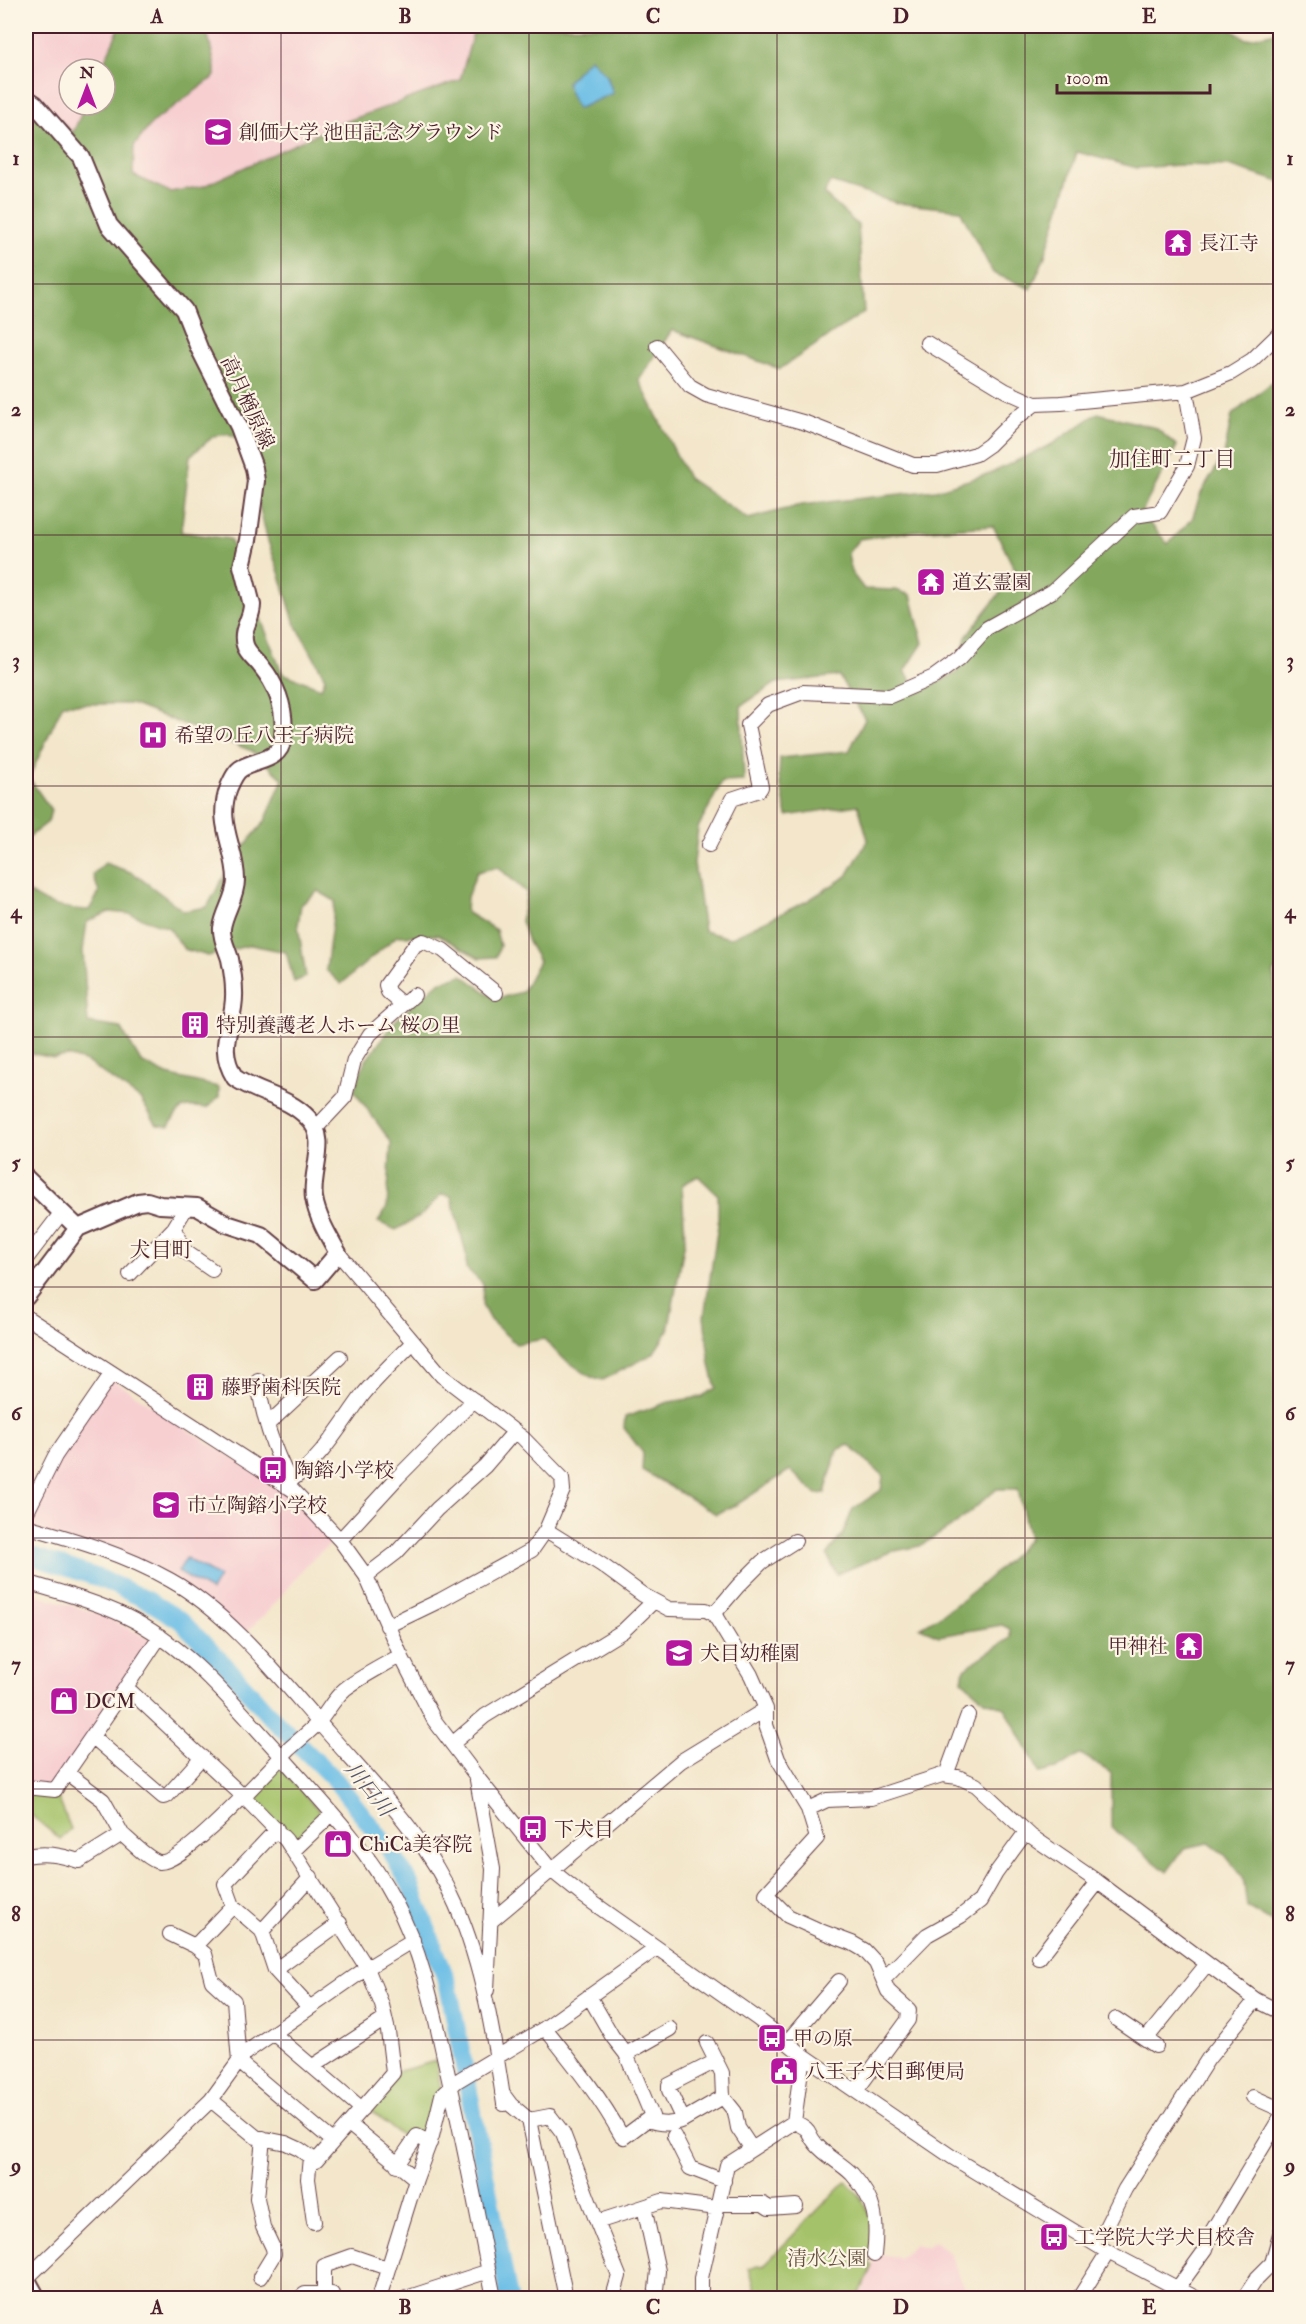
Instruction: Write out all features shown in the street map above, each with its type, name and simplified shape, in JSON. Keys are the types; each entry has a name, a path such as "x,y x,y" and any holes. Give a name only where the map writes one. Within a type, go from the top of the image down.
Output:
{"main road":[{"name":"高月楢原線","path":"26,98 35,104 81,157 109,225 184,310 199,348 239,427 254,468 255,495 242,566 252,605 244,631 244,643 279,695 283,741 275,754 260,763 241,768 236,773 230,784 225,805 227,839 236,881 222,930 234,990 233,1014 227,1029 227,1057 235,1078 292,1104 310,1119 316,1128"},
{"path":"26,1297 78,1228 138,1202 147,1201 160,1205 203,1209 227,1224 261,1235 315,1280 338,1253 315,1202 313,1188 318,1140 316,1128"},
{"path":"26,1178 78,1228"},
{"path":"26,2279 37,2298"}],"street":[{"path":"927,343 1006,391 1035,404 1161,395 1186,391 1238,369 1252,360 1281,333"},
{"path":"657,346 690,386 705,395 806,423 913,465 937,465 976,454 1035,404"},
{"path":"709,845 732,799 759,790 761,787 748,725 768,705 803,692 890,696 934,677 960,658 987,628 1053,591 1134,516 1160,512 1187,466 1194,438 1186,391"},
{"path":"403,1005 388,992 386,985 415,945 423,941 442,950 496,993"},
{"path":"316,1128 345,1097 354,1060 370,1034 414,995"},
{"path":"130,1274 174,1228 186,1208"},
{"path":"26,1259 62,1212"},
{"path":"174,1228 183,1251 212,1270"},
{"path":"338,1253 442,1376 515,1431 562,1478 562,1490 546,1530 532,1550"},
{"path":"26,1317 288,1483 340,1540 366,1576 421,1698 477,1777 552,1870 582,1895 758,2019 803,2055 952,2157 1103,2249 1196,2298"},
{"path":"288,1483 334,1437 364,1395 413,1342"},
{"path":"267,1425 332,1359"},
{"path":"26,1514 55,1456 112,1373"},
{"path":"258,1380 261,1408 288,1483"},
{"path":"340,1540 474,1400"},
{"path":"366,1576 396,1553 437,1509 484,1466 515,1431"},
{"path":"26,1526 108,1550 170,1580 220,1617 256,1651 317,1724 391,1804 435,1863 456,1905 466,1932 486,2004 494,2059 503,2098 529,2120 566,2298"},
{"path":"546,1530 669,1609 706,1610 714,1614 751,1675 766,1709 766,1725 778,1759 808,1809 817,1838 766,1894 788,1916 864,1950 876,1963 888,1991 909,2010 909,2020 856,2091"},
{"path":"714,1614 762,1562 795,1541"},
{"path":"387,1626 441,1600 545,1543 564,1542"},
{"path":"26,1582 126,1616 159,1636 195,1664 286,1754 376,1868 394,1899 413,1940 429,1988 454,2084 494,2298"},
{"path":"452,1744 484,1716 622,1631 654,1601"},
{"path":"26,1787 55,1790 93,1737 159,1636"},
{"path":"67,1773 103,1800 122,1834 159,1862 169,1860 183,1851 244,1797 317,1724 333,1700 347,1688 400,1655"},
{"path":"126,1687 277,1829 311,1877 367,1968 382,2005 385,2019 393,2073 316,2161 286,2143 256,2137 211,2100"},
{"path":"490,1922 681,1761 766,1709"},
{"path":"946,1774 968,1715"},
{"path":"93,1737 163,1797 167,1796 202,1757"},
{"path":"808,1809 827,1800 871,1798 946,1774 958,1777 976,1785 1026,1832 1098,1882 1256,2000 1281,2012"},
{"path":"477,1777 493,1869 486,2004"},
{"path":"293,1851 332,1814"},
{"path":"277,1829 225,1884 233,1906 262,1931 275,1970 309,2007"},
{"path":"884,1979 927,1935 962,1916 980,1901 996,1873 1026,1832"},
{"path":"26,1856 41,1852 62,1855 79,1861 122,1834"},
{"path":"262,1931 311,1877"},
{"path":"1039,1958 1098,1882"},
{"path":"195,1946 233,1906"},
{"path":"275,1970 340,1923"},
{"path":"170,1934 195,1946 205,1954 212,1981 234,2001 239,2062 333,2141"},
{"path":"26,2279 211,2100 245,2053 309,2007 413,1940"},
{"path":"379,2298 416,2179 430,2143 442,2095 454,2084 545,2028 657,1948"},
{"path":"1116,2019 1151,2043 1207,1964"},
{"path":"787,2042 839,1981"},
{"path":"545,2028 586,2080 621,2135 624,2137 632,2133 652,2116 626,2054 612,2036 589,1996"},
{"path":"1079,2298 1103,2249 1125,2189 1208,2059 1256,2000"},
{"path":"313,2066 385,2019"},
{"path":"626,2054 670,2029"},
{"path":"274,2034 362,2109"},
{"path":"707,2043 722,2073 723,2097 735,2112 738,2128 752,2149"},
{"path":"701,2298 701,2278 727,2165 794,2122 803,2055"},
{"path":"683,2120 669,2090 669,2085 716,2061"},
{"path":"648,2120 657,2124 673,2124 723,2097"},
{"path":"1253,2097 1281,2109"},
{"path":"529,2120 550,2116 563,2133 619,2276 613,2298"},
{"path":"1177,2289 1206,2249 1212,2231 1281,2118"},
{"path":"794,2122 807,2128 815,2144 852,2174 874,2206 877,2228 873,2254"},
{"path":"349,2124 416,2179"},
{"path":"397,2164 417,2136 430,2143"},
{"path":"674,2136 690,2168 724,2181"},
{"path":"260,2277 274,2254 262,2227 257,2198 264,2138"},
{"path":"310,2157 308,2180 314,2222"},
{"path":"597,2222 662,2201 718,2206 763,2204 769,2208 796,2206"},
{"path":"644,2206 658,2271 655,2298"},
{"path":"1244,2298 1257,2278 1276,2266 1281,2234"},
{"path":"300,2298 304,2294 328,2294 324,2266 352,2256 387,2268"},
{"path":"406,2298 442,2293 489,2271"}],"shaded area":[{"path":"26,26 120,26 106,57 57,57 57,117 80,117 73,133 33,94 26,91"},
{"name":"創価大学 池田記念グラウンド","path":"133,26 532,26 582,52 156,264 109,117 117,117 117,71"},
{"name":"市立陶鎔小学校","path":"109,1377 284,1490 333,1541 306,1565 271,1608 241,1637 183,1589 26,1526 55,1456"},
{"path":"26,1591 105,1616 155,1642 55,1790 26,1787"},
{"path":"935,2241 950,2254 969,2298 860,2298 878,2253 899,2258 914,2244 926,2247"}],"green space":[{"path":"120,26 206,26 215,76 152,123 134,146 133,175 170,192 204,186 334,126 460,80 475,26 1225,26 1246,39 1280,31 1280,182 1228,166 1179,165 1137,168 1077,152 1045,256 1031,289 993,273 960,210 897,203 830,182 824,194 858,225 864,312 780,369 672,330 639,380 688,478 748,519 801,505 936,490 991,473 1052,444 1098,413 1156,428 1177,446 1141,513 1168,544 1192,519 1201,493 1224,455 1232,415 1280,376 1280,965 1273,972 1280,1029 1280,1927 1247,1907 1243,1877 1225,1855 1209,1843 1184,1848 1167,1872 1111,1827 1111,1773 1081,1754 1059,1768 1040,1773 1005,1708 984,1700 962,1680 964,1669 1010,1638 1010,1629 1002,1625 939,1636 920,1628 950,1609 978,1587 1029,1539 1018,1489 997,1489 956,1524 920,1546 890,1552 837,1574 827,1555 842,1535 853,1509 881,1490 883,1476 849,1445 837,1450 825,1493 816,1494 790,1470 736,1505 716,1514 642,1470 643,1453 624,1428 625,1417 669,1402 701,1397 716,1388 710,1365 704,1317 718,1225 718,1195 698,1176 682,1185 685,1241 668,1331 653,1354 603,1380 591,1377 561,1357 544,1339 516,1344 490,1320 482,1305 483,1284 466,1268 466,1254 451,1196 442,1194 422,1215 396,1230 378,1222 387,1207 391,1142 354,1091 364,1063 397,1019 439,982 462,975 496,999 522,992 539,961 528,942 521,921 527,893 498,867 477,872 467,897 466,912 496,930 500,946 496,957 479,958 438,935 397,936 341,984 326,970 335,901 318,891 301,905 298,925 306,977 294,982 286,952 251,945 208,956 184,949 169,928 131,914 109,912 87,922 83,951 88,1023 121,1028 141,1062 167,1075 219,1087 219,1097 207,1108 184,1108 169,1126 157,1125 141,1100 87,1062 67,1056 54,1058 30,1053 26,1048 26,890 40,900 56,906 89,910 99,893 93,874 105,863 133,873 184,911 207,907 233,860 265,821 283,779 252,751 131,704 63,704 29,778 51,810 48,822 26,839 26,91 33,94 73,133 80,117 117,117 117,57 106,57","holes":["229,434 252,446 255,491 268,541 294,621 325,678 321,688 282,673 230,539 181,532 190,456 214,436","993,526 1016,572 966,637 957,673 919,692 905,671 923,643 911,595 896,590 864,589 851,572 848,553 859,539 915,531","839,676 865,719 849,751 780,758 779,776 787,816 858,805 868,840 847,876 807,901 730,938 704,931 694,863 698,828 722,782 744,781 741,706 776,683"]},
{"path":"279,1767 327,1819 293,1851 244,1797"},
{"path":"26,1787 55,1790 71,1829 60,1839 26,1811"},
{"path":"436,2061 442,2095 439,2108 411,2144 366,2106 393,2073"},
{"name":"清水公園","path":"846,2181 867,2208 872,2227 868,2261 872,2266 858,2298 758,2298 749,2268 763,2266"}],"water":[{"path":"590,58 607,76 613,93 577,109 566,83"},
{"path":"186,1558 219,1577 211,1591 178,1572"}],"waterway":[{"name":"川口川","path":"26,1554 99,1578 149,1601 180,1620 227,1667 270,1716 336,1781 389,1849 410,1884 448,1984 509,2298"}],"place":[{"name":"創価大学 池田記念グラウンド","path":"218,132"},
{"name":"長江寺","path":"1178,243"},
{"name":"道玄霊園","path":"931,582"},
{"name":"希望の丘八王子病院","path":"153,735"},
{"name":"特別養護老人ホーム 桜の里","path":"195,1025"},
{"name":"藤野歯科医院","path":"200,1387"},
{"name":"陶鎔小学校","path":"273,1470"},
{"name":"市立陶鎔小学校","path":"166,1505"},
{"name":"甲神社","path":"1189,1646"},
{"name":"犬目幼稚園","path":"679,1653"},
{"name":"DCM","path":"64,1701"},
{"name":"下犬目","path":"533,1829"},
{"name":"ChiCa美容院","path":"338,1844"},
{"name":"甲の原","path":"772,2038"},
{"name":"八王子犬目郵便局","path":"784,2071"},
{"name":"工学院大学犬目校舎","path":"1054,2237"}],"district":[{"name":"加住町二丁目","path":"1172,459"},
{"name":"犬目町","path":"161,1250"}]}
